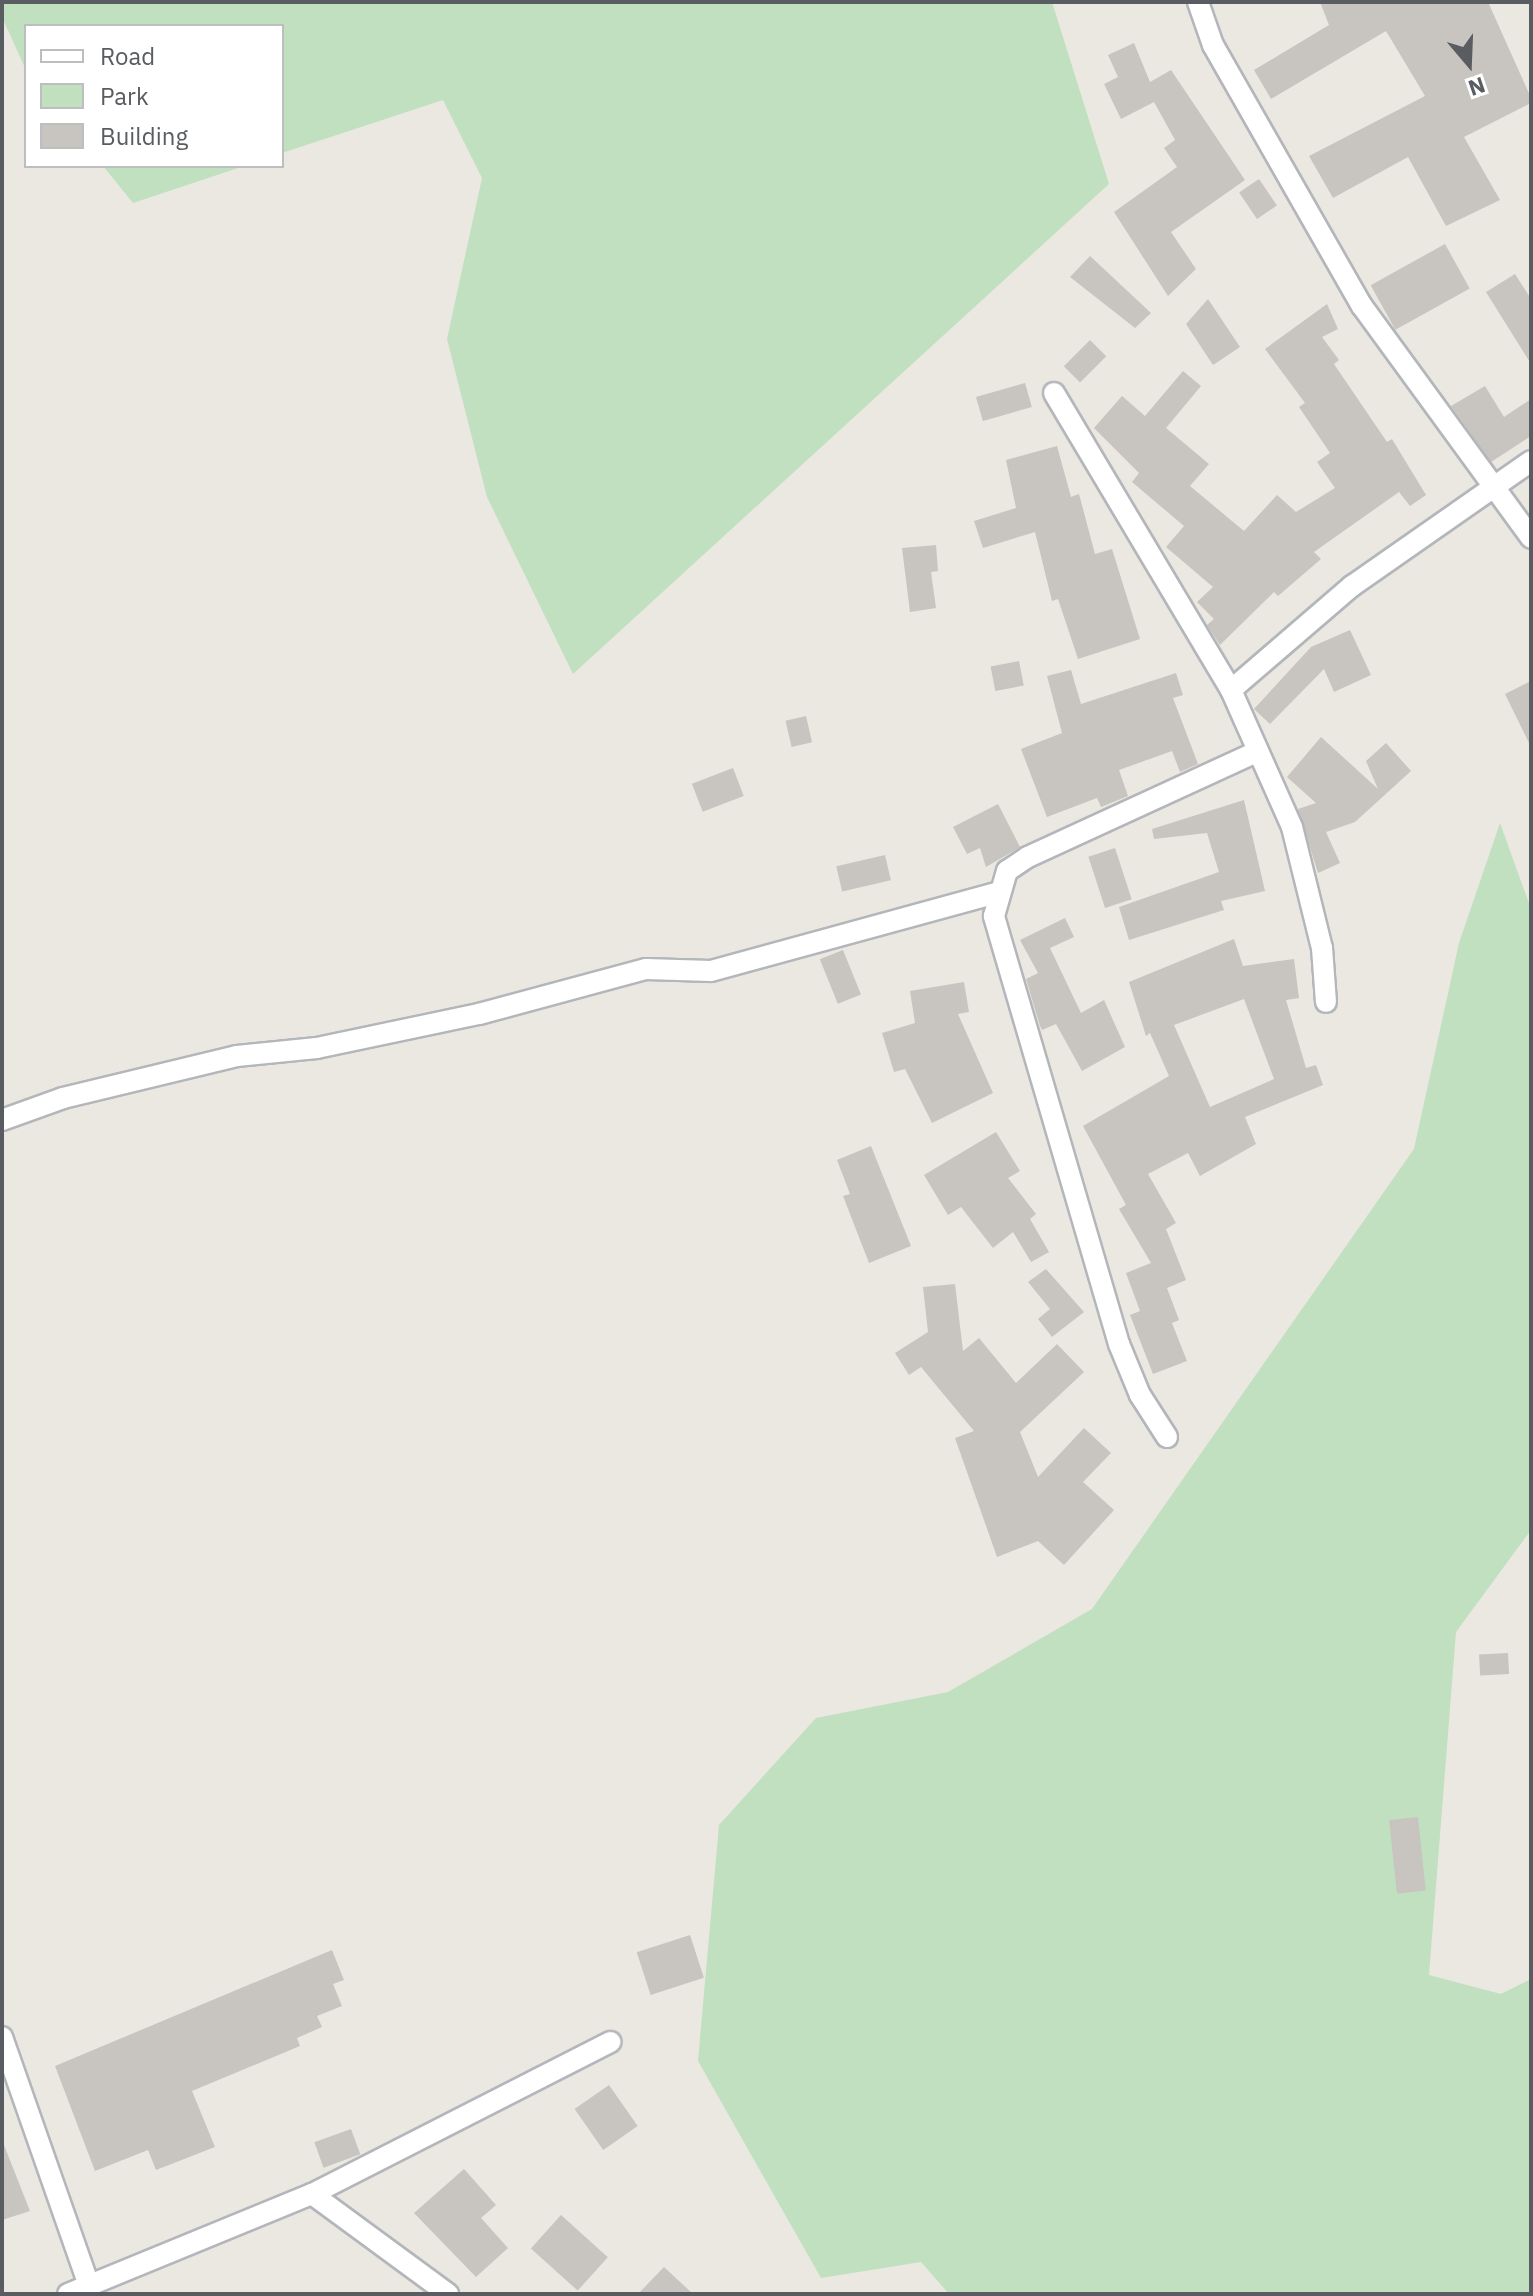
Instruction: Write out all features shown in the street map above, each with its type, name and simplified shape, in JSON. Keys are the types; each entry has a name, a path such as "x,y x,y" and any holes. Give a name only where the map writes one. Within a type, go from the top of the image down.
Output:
{"street":[{"path":"1198,2 1213,45 1362,306 1491,490 1531,538"},
{"path":"1054,393 1231,690 1292,827 1310,887 1326,1002"},
{"path":"1231,690 1352,586 1531,461"},
{"path":"1167,1437 1140,1395 1119,1344 1046,1081 999,940 994,916 997,893 1007,871 1028,857 1258,751"},
{"path":"2,1120 63,1098 237,1056 317,1048 479,1014 646,969 711,971 997,893"},
{"path":"2,2037 89,2286"},
{"path":"68,2294 312,2194 610,2042"},
{"path":"312,2194 448,2294"}],"green space":[{"path":"2,2 1052,2 1109,184 573,674 487,497 447,339 482,178 443,100 284,152 284,24 24,24 24,66 2,17"},
{"path":"105,168 238,168 133,203"},
{"path":"1500,823 1531,909 1531,1530 1456,1632 1429,1975 1501,1994 1531,1979 1531,2294 949,2294 921,2262 821,2278 698,2061 719,1825 816,1718 948,1692 1092,1609 1414,1149 1459,943"}],"building":[{"path":"1320,2 1488,2 1531,98 1531,103 1464,137 1500,200 1446,226 1408,157 1333,198 1309,156 1425,96 1386,31 1271,99 1254,70 1329,25"},
{"path":"1134,43 1150,82 1171,70 1245,180 1171,232 1196,269 1168,296 1114,212 1177,167 1164,148 1175,140 1154,102 1121,119 1104,84 1118,77 1108,55"},
{"path":"1259,179 1277,206 1257,219 1239,192"},
{"path":"1445,244 1470,289 1395,330 1371,285"},
{"path":"1090,256 1151,313 1135,328 1070,277"},
{"path":"1515,274 1531,299 1531,364 1486,292"},
{"path":"1208,299 1240,347 1213,365 1186,324"},
{"path":"1327,304 1338,329 1322,337 1339,360 1334,364 1387,442 1392,439 1426,495 1410,506 1399,492 1314,552 1321,559 1278,596 1274,592 1220,645 1207,625 1214,619 1197,602 1213,587 1166,547 1184,526 1132,482 1139,473 1094,428 1122,396 1145,416 1183,371 1201,386 1166,428 1209,464 1190,486 1244,531 1277,495 1296,512 1335,488 1317,462 1330,453 1299,407 1305,403 1265,349"},
{"path":"1090,340 1106,356 1080,382 1064,366"},
{"path":"1025,383 1032,407 983,421 976,397"},
{"path":"1485,386 1504,417 1531,399 1531,436 1491,462 1451,406"},
{"path":"1057,446 1071,497 1079,494 1095,554 1112,549 1140,639 1078,659 1058,599 1052,601 1035,532 983,548 974,521 1016,508 1006,460"},
{"path":"936,545 938,571 931,572 936,608 910,612 902,548"},
{"path":"1350,630 1371,675 1334,692 1324,669 1270,724 1254,709 1311,647"},
{"path":"1019,661 1024,686 995,691 991,667"},
{"path":"1071,670 1081,704 1176,673 1183,695 1173,698 1198,764 1180,772 1172,751 1119,770 1128,796 1101,807 1097,798 1047,817 1021,749 1062,733 1047,676"},
{"path":"1531,681 1531,747 1505,694"},
{"path":"806,716 812,742 792,747 786,721"},
{"path":"1321,737 1378,789 1366,761 1386,743 1411,771 1355,822 1326,832 1340,863 1318,873 1298,809 1316,803 1287,777"},
{"path":"733,768 744,796 703,812 692,784"},
{"path":"1244,800 1265,891 1221,901 1224,910 1129,940 1119,907 1219,872 1207,833 1154,839 1152,829"},
{"path":"998,804 1020,847 986,867 980,848 967,854 953,827"},
{"path":"1115,848 1132,899 1105,908 1088,857"},
{"path":"885,855 891,880 842,892 836,866"},
{"path":"1065,918 1074,937 1050,948 1081,1013 1104,1000 1125,1047 1082,1071 1056,1024 1042,1030 1040,1026 1026,979 1038,973 1020,940"},
{"path":"1234,939 1243,966 1294,959 1299,998 1286,1000 1306,1068 1316,1065 1323,1085 1245,1117 1256,1144 1200,1176 1188,1153 1148,1174 1176,1223 1166,1229 1186,1280 1167,1288 1179,1320 1172,1323 1187,1361 1153,1374 1130,1315 1140,1311 1126,1273 1151,1263 1119,1209 1126,1205 1083,1126 1169,1076 1150,1033 1146,1036 1129,982","holes":["1244,999 1274,1079 1210,1107 1174,1025"]},
{"path":"843,950 861,995 838,1004 820,959"},
{"path":"964,982 969,1012 958,1014 993,1093 932,1123 905,1069 894,1072 882,1033 915,1023 910,991"},
{"path":"996,1132 1020,1171 1008,1178 1036,1214 1030,1219 1049,1252 1031,1262 1013,1232 993,1248 961,1207 948,1215 924,1175"},
{"path":"871,1146 911,1246 869,1263 843,1196 850,1194 837,1160"},
{"path":"1046,1269 1084,1312 1052,1337 1038,1319 1050,1309 1028,1282"},
{"path":"955,1284 963,1351 979,1338 1016,1383 1057,1344 1084,1372 1020,1432 1038,1477 1084,1428 1111,1453 1083,1482 1114,1510 1064,1565 1038,1541 997,1557 955,1438 974,1431 921,1367 909,1375 895,1353 928,1332 923,1287"},
{"path":"1508,1653 1509,1674 1480,1675 1479,1655"},
{"path":"1418,1817 1426,1891 1397,1894 1389,1820"},
{"path":"690,1935 704,1978 651,1995 637,1952"},
{"path":"332,1950 344,1980 333,1984 342,2006 317,2016 322,2027 297,2038 300,2046 192,2091 215,2147 156,2170 148,2150 95,2171 55,2066"},
{"path":"609,2085 638,2126 603,2150 575,2109"},
{"path":"351,2129 360,2154 324,2168 314,2142"},
{"path":"2,2140 30,2211 2,2220"},
{"path":"464,2169 496,2205 481,2218 508,2248 476,2277 414,2213"},
{"path":"561,2215 608,2257 578,2291 531,2248"},
{"path":"664,2267 693,2294 638,2294"}]}
